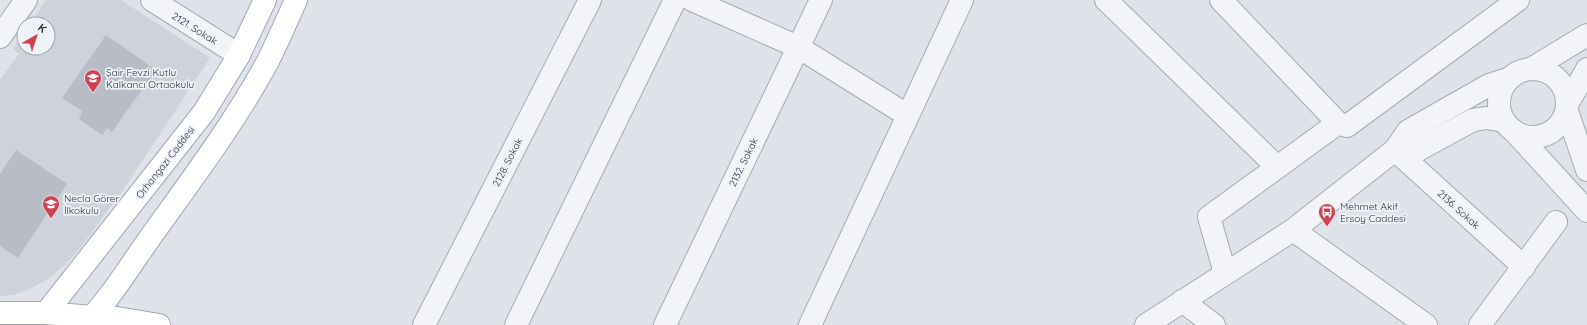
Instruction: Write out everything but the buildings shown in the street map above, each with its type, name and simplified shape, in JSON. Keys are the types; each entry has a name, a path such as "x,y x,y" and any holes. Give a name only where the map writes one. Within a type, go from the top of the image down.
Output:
{"main road":[{"name":"Orhangazi Caddesi","path":"46,313 204,112 239,55 265,0"},
{"path":"88,321 203,165 267,62 296,0"},
{"path":"0,313 46,313 88,321 111,317 159,325"}],"street":[{"path":"0,37 26,0"},
{"name":"2121. Sokak","path":"152,0 239,55"},
{"name":"2128. Sokak","path":"424,325 590,0"},
{"path":"516,325 675,0"},
{"path":"692,0 798,47 907,115"},
{"name":"2132. Sokak","path":"665,325 821,0"},
{"path":"810,325 962,0"},
{"path":"1106,0 1277,167"},
{"path":"1221,0 1338,123 1347,126 1518,0"},
{"path":"1146,325 1182,300 1293,230 1395,150 1408,131 1489,85 1531,69 1587,35"},
{"path":"1531,69 1541,69 1552,74 1560,81 1566,92 1567,107 1587,170"},
{"path":"1395,150 1418,150 1473,120 1487,118 1509,126 1521,135 1532,138 1542,137 1561,125 1567,107 1587,69"},
{"path":"1508,79 1502,89 1499,100 1500,111 1509,126 1587,211"},
{"path":"1225,273 1209,217 1338,123"},
{"name":"2136. Sokak","path":"1395,150 1524,267"},
{"path":"1480,325 1556,222"},
{"path":"1293,230 1426,325"},
{"path":"1182,300 1214,325"}],"shaded area":[{"name":"Şair Fevzi Kutlu Kalkancı Ortaokulu","path":"46,0 121,0 210,58 123,190 81,247 65,265 48,279 30,289 13,295 0,296 0,80 18,56 56,56 56,16 35,16"},
{"name":"Şair Fevzi Kutlu Kalkancı Ortaokulu","path":"16,45 16,52 13,49"}],"place":[{"name":"Şair Fevzi Kutlu Kalkancı Ortaokulu","path":"93,93"},
{"name":"Necla Görer İlkokulu","path":"51,219"},
{"name":"Mehmet Akif Ersoy Caddesi","path":"1327,227"}]}
